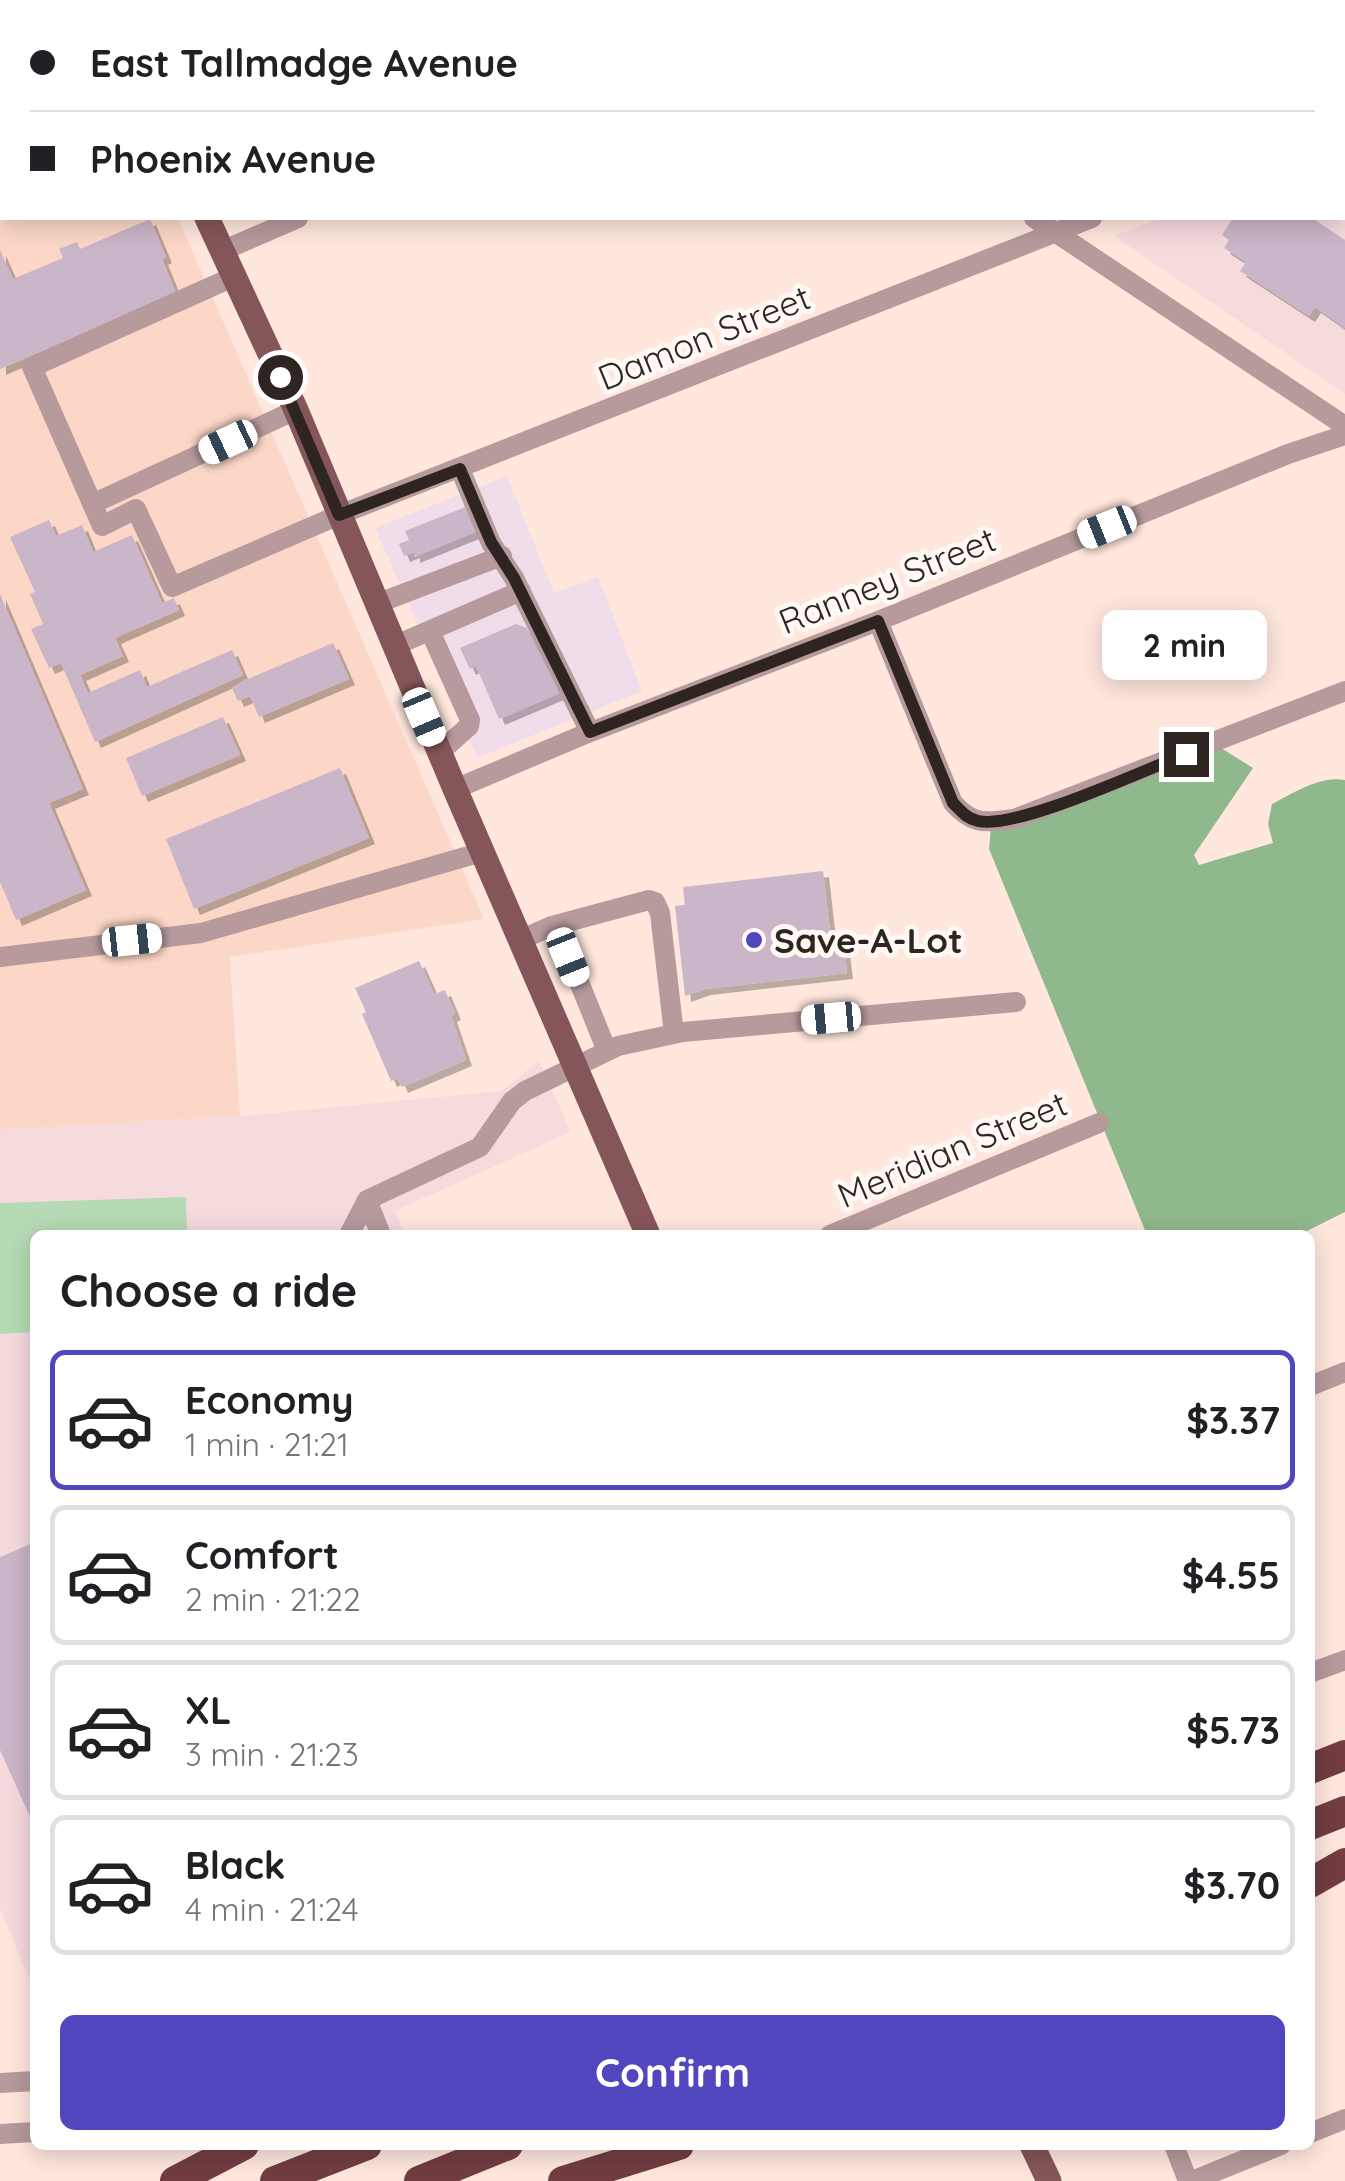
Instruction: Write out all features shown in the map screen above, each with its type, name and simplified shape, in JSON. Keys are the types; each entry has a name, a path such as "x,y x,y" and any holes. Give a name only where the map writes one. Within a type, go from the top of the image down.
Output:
{"highway":[{"path":"1315,1767 1345,1755"},
{"path":"1315,1823 1345,1811"},
{"path":"1315,1881 1345,1863"},
{"path":"176,2181 235,2150"},
{"path":"275,2181 354,2150"},
{"path":"419,2181 496,2150"},
{"path":"563,2181 664,2150"}],"main road":[{"path":"209,220 296,410 454,790 646,1230"},
{"path":"1034,2150 1049,2181"}],"street":[{"path":"222,250 293,220"},
{"path":"1037,220 1345,426"},
{"name":"Damon Street","path":"92,504 102,526 136,510 172,587 339,515 1087,220"},
{"path":"233,277 32,367 92,504 296,410"},
{"name":"Ranney Street","path":"454,790 590,732 878,621 1288,454 1345,435"},
{"path":"460,469 496,549 521,591 590,732"},
{"path":"376,604 496,549"},
{"path":"394,646 521,591"},
{"path":"878,621 953,803 964,816 980,822 1014,819 1345,691"},
{"path":"430,631 470,720 439,753"},
{"path":"0,957 201,933 482,852"},
{"path":"520,940 556,926 649,900 655,902 660,913 674,1034"},
{"path":"556,926 607,1051"},
{"path":"352,1230 367,1200 480,1147 512,1100 607,1051 674,1034 1016,1002"},
{"name":"Meridian Street","path":"842,1230 1098,1123"},
{"path":"367,1200 379,1230"},
{"path":"1315,1384 1345,1372"},
{"path":"1315,1671 1345,1660"},
{"path":"0,2083 30,2081"},
{"path":"1315,2131 1345,2119"},
{"path":"0,2134 30,2132"},
{"path":"1176,2150 1190,2181 1268,2150"}],"shaded area":[{"path":"0,220 179,220 484,919 230,957 240,1116 0,1130"},
{"path":"1157,220 1345,220 1345,394 1114,236"},
{"path":"507,476 554,593 598,577 642,691 477,758 375,528"},
{"path":"539,1061 571,1132 395,1211 403,1230 30,1230 30,1980 0,1909 0,1130 240,1116 501,1091"}],"green space":[{"path":"1221,748 1253,768 1194,855 1199,865 1273,843 1268,824 1272,804 1317,782 1345,780 1345,1212 1309,1230 1145,1230 989,849 991,827"},
{"path":"186,1197 187,1230 30,1230 30,1332 0,1334 0,1203"}],"building":[{"path":"150,220 176,293 0,369 0,250 13,279 63,258 59,249 77,242 80,249"},
{"path":"1232,220 1315,220 1345,240 1345,328 1315,307 1309,316 1240,271 1246,262 1224,248 1229,240 1222,235"},
{"path":"468,506 478,531 414,557 414,552 404,556 399,544 409,540 405,531"},
{"path":"49,520 56,536 82,525 93,552 132,535 162,603 174,598 179,610 115,638 123,656 80,675 88,693 140,670 147,687 232,650 243,675 95,742 61,663 49,668 31,629 43,624 30,594 35,592 10,537"},
{"path":"0,594 83,789 49,803 86,890 16,920 0,882"},
{"path":"516,624 527,628 530,635 534,633 560,693 499,719 476,666 470,669 460,648"},
{"path":"333,643 349,679 259,717 250,696 238,701 232,688 243,681"},
{"path":"223,717 240,755 142,796 126,758"},
{"path":"340,768 369,838 194,909 166,839"},
{"path":"823,871 832,950 844,949 847,973 705,989 685,996 675,906 685,905 683,887"},
{"path":"419,961 434,994 445,990 466,1060 402,1087 398,1078 391,1081 355,988"},
{"path":"30,1544 30,1817 0,1750 0,1557"}],"place":[{"name":"Save-A-Lot","path":"754,940"}],"route":[{"path":"280,377 339,515 460,469 491,542 514,578 590,732 878,621 953,803 964,816 980,822 1014,819 1186,754"}]}
